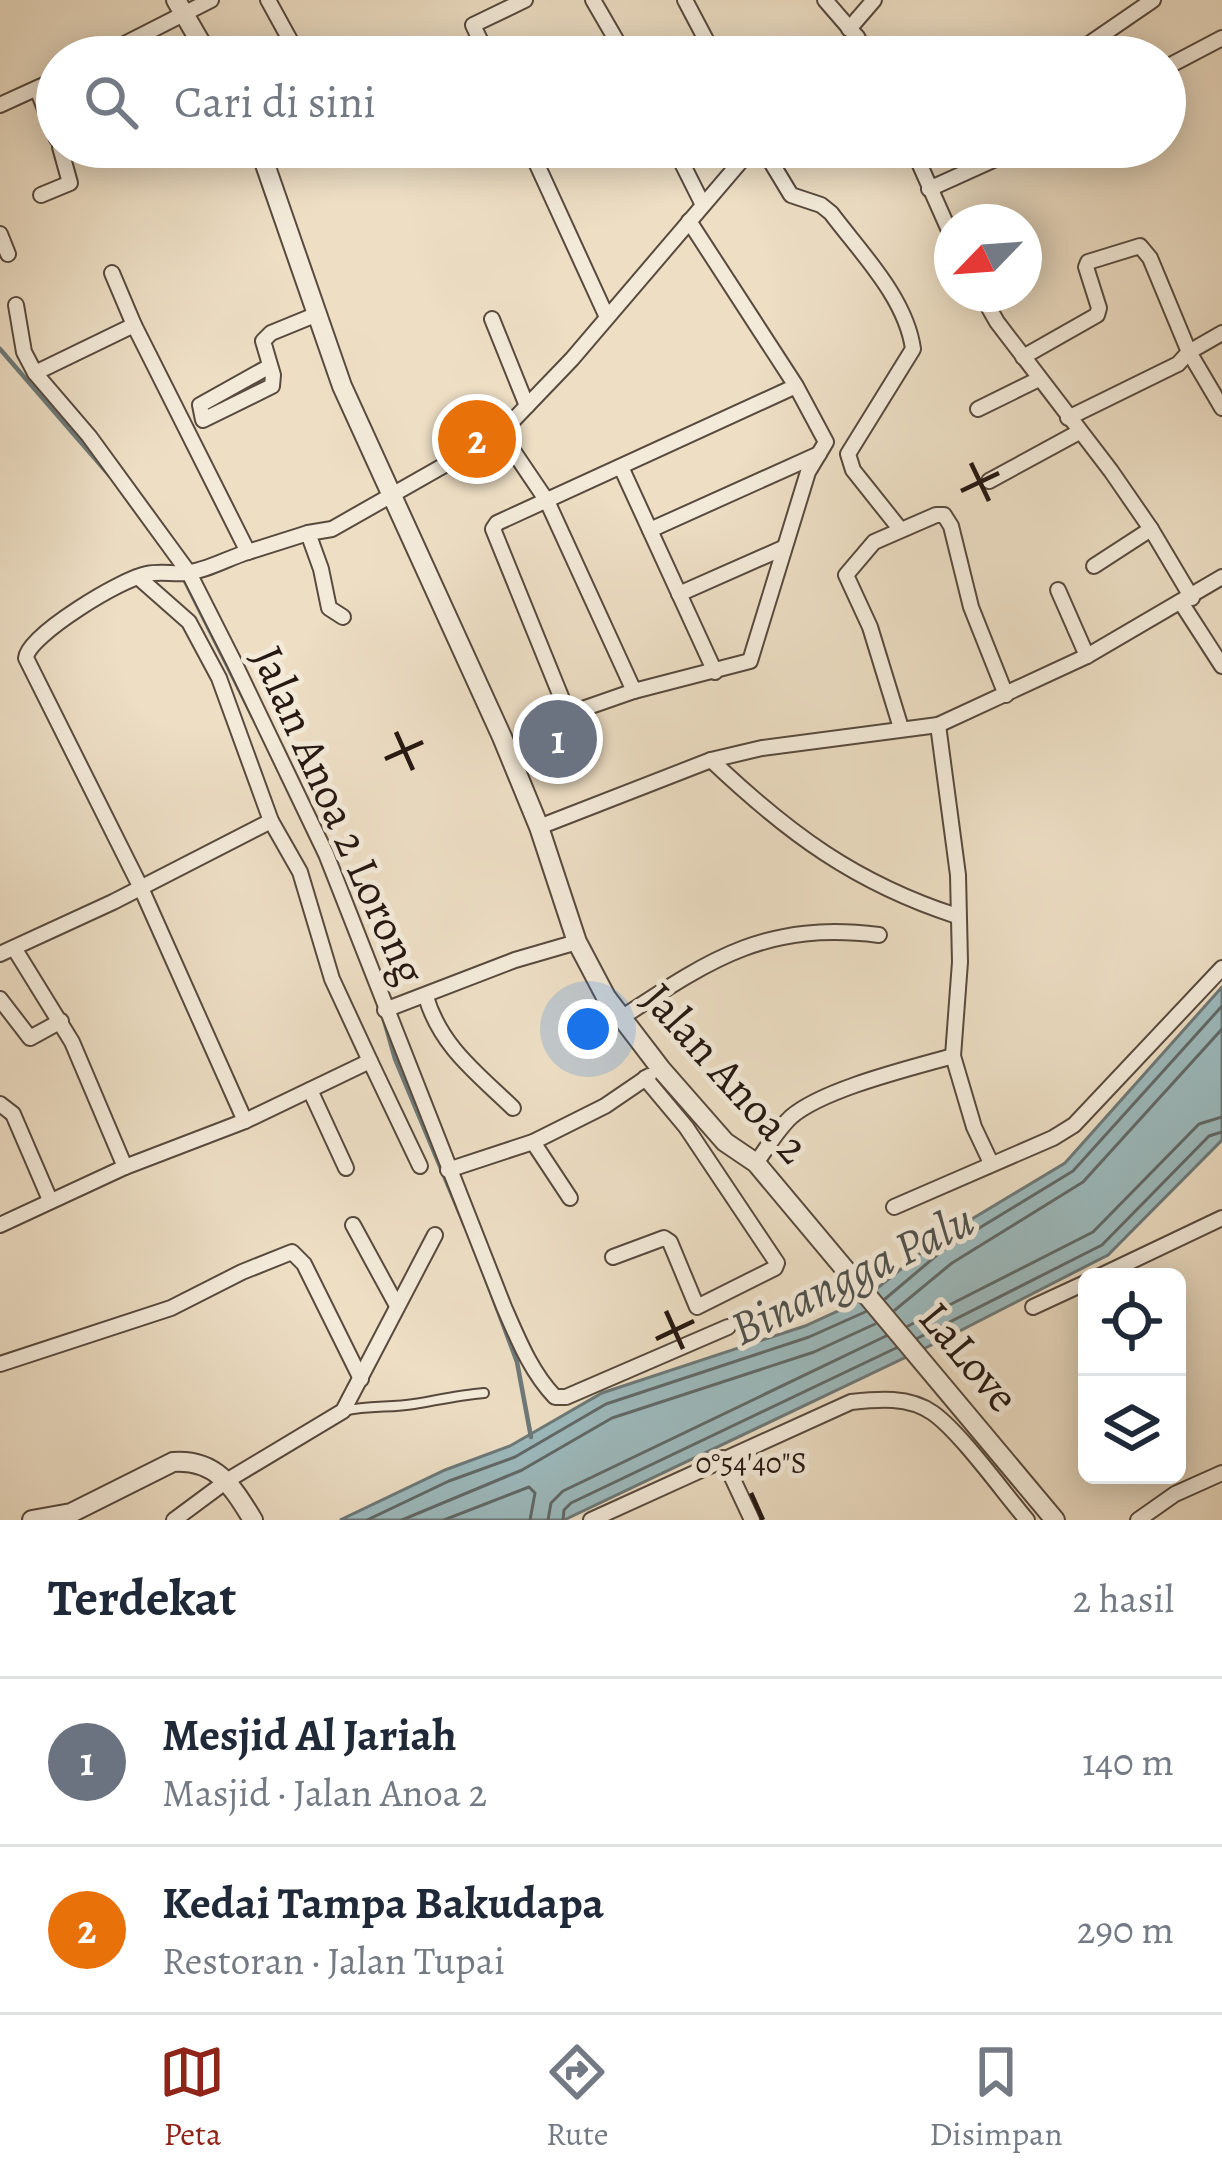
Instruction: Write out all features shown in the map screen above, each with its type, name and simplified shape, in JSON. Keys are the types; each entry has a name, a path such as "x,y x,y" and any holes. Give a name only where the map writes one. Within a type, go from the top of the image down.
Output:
{"street":[{"path":"133,36 179,7 211,0"},
{"path":"268,0 288,36"},
{"path":"478,36 473,25 525,0"},
{"path":"593,0 614,36"},
{"path":"685,0 704,36"},
{"path":"825,0 855,36"},
{"path":"851,36 874,0"},
{"path":"1101,36 1153,0"},
{"path":"179,7 196,36"},
{"path":"1186,58 1221,41"},
{"path":"0,105 36,89"},
{"path":"41,195 70,183 66,168"},
{"name":"Jalan Anoa 2","path":"266,168 315,315 539,827 577,941 653,1074 724,1142 757,1163 824,1244"},
{"path":"539,168 606,315"},
{"path":"684,168 702,203"},
{"path":"245,1121 141,888 26,658 26,649 57,622 141,575 189,573 308,532 332,529 501,433 734,168"},
{"path":"775,168 791,195 821,205 844,230 899,308 913,350 848,454 854,470 900,529"},
{"path":"920,168 936,204"},
{"path":"929,189 976,168"},
{"path":"689,221 796,386 826,437 808,472 753,657 746,664 634,691 568,714 493,533 497,523 796,386"},
{"path":"0,234 8,254"},
{"path":"1024,357 1097,315 1087,264 1133,245 1142,247 1190,352 1222,408"},
{"path":"112,273 248,552"},
{"name":"Jalan Anoa 2 Lorong","path":"16,305 24,352 34,373 89,436 189,573 326,854 504,1307 545,1387 555,1397 566,1397 728,1328"},
{"path":"993,312 1151,529 1222,666"},
{"path":"270,366 198,406 203,420 267,389 273,382 270,366 263,349 266,337 315,315"},
{"path":"492,320 527,406"},
{"path":"34,373 134,325"},
{"path":"1068,418 1178,364 1222,332"},
{"path":"978,409 1040,379"},
{"path":"989,481 1079,432"},
{"path":"501,433 547,501 634,691"},
{"path":"650,530 819,454"},
{"path":"621,467 715,672"},
{"path":"901,728 870,627 846,578 874,542 936,514 948,519 971,608 1006,695"},
{"path":"1094,566 1151,529"},
{"path":"308,532 329,608 343,617"},
{"path":"679,594 783,548"},
{"path":"141,575 189,622 219,678 272,821 300,872 332,979 420,1166"},
{"path":"539,827 711,760 762,748 938,725 1088,656 1222,578"},
{"path":"1058,590 1088,656"},
{"path":"938,725 953,830 960,962 953,1055 974,1127 991,1162"},
{"path":"711,760 765,811 814,848 899,898 957,916"},
{"path":"125,1166 61,1021 7,951 272,821"},
{"path":"621,1018 703,964 760,942 828,928 879,935"},
{"path":"385,1010 577,941"},
{"path":"893,1207 1073,1125 1222,968"},
{"path":"425,997 454,1053 513,1108"},
{"path":"0,999 30,1039 61,1021"},
{"path":"757,1163 800,1110 953,1055"},
{"path":"0,1225 125,1166 245,1121 370,1061"},
{"path":"448,1170 532,1142 605,1106 653,1074 777,1263 697,1307 670,1242 664,1238 613,1258"},
{"path":"310,1090 346,1168"},
{"path":"0,1105 13,1114 50,1200"},
{"path":"532,1142 570,1198"},
{"path":"1117,1268 1222,1218"},
{"path":"353,1225 397,1304"},
{"path":"174,1520 228,1480 336,1416 361,1378 435,1235"},
{"name":"LaLove","path":"824,1244 1055,1520"},
{"path":"0,1364 171,1308 292,1252 304,1264 361,1378"},
{"path":"1033,1307 1078,1286"},
{"path":"591,1520 850,1402 896,1400 932,1412 1027,1520"},
{"path":"723,1458 752,1520"},
{"path":"32,1520 71,1513 172,1462 203,1464 228,1480 253,1520"},
{"path":"1138,1520 1175,1494 1222,1473"}],"lane":[{"path":"336,1416 382,1404 412,1405 438,1397 484,1393"}],"water":[{"path":"1222,987 1222,1140 1108,1255 942,1340 564,1520 340,1520 445,1470 510,1446 602,1393 805,1326 864,1299 937,1240 1065,1163"}],"waterway":[{"path":"0,349 110,476"},
{"path":"183,577 253,717"},
{"path":"382,1013 395,1059 465,1226"},
{"path":"485,1276 517,1362 531,1437"}],"place":[{"name":"Kedai Tampa Bakudapa","path":"477,439"},
{"name":"Mesjid Al Jariah","path":"558,739"}],"water label":[{"name":"Binangga Palu","path":"852,1274"}]}
